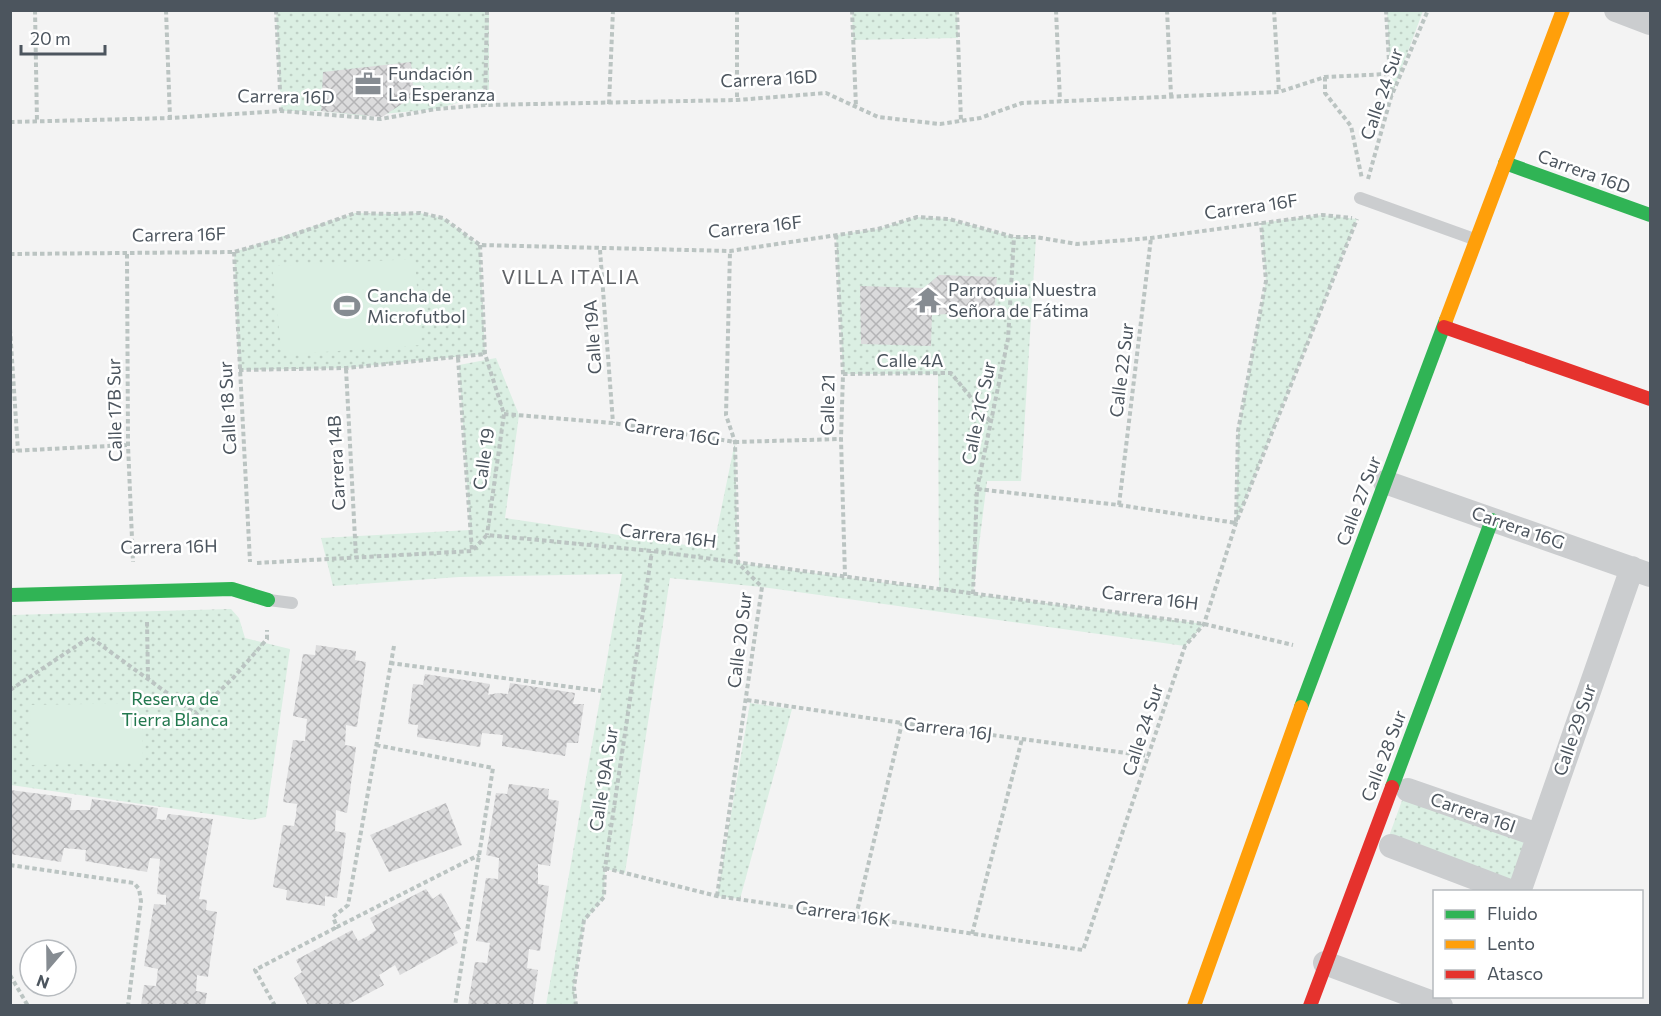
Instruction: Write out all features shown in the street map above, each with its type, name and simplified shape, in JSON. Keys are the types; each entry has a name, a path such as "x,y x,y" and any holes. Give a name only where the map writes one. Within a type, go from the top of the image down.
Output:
{"street":[{"name":"Calle 27 Sur","path":"1194,1005 1321,651 1563,10"},
{"path":"1616,10 1650,23"},
{"name":"Carrera 16D","path":"1505,163 1650,215"},
{"path":"1444,327 1650,399"},
{"name":"Carrera 16G","path":"1385,482 1641,572"},
{"name":"Calle 28 Sur","path":"1310,1005 1492,520"},
{"name":"Calle 29 Sur","path":"1518,890 1641,572"},
{"path":"10,595 232,589 268,600"},
{"name":"Carrera 16I","path":"1408,790 1538,836"},
{"path":"1391,846 1509,890"},
{"path":"1325,963 1441,1005"}],"lane":[{"path":"1363,193 1476,240"},
{"path":"268,600 292,603"}],"path":[{"path":"35,10 37,122"},
{"path":"166,10 170,118"},
{"path":"276,10 281,111"},
{"path":"485,105 487,10"},
{"path":"609,104 613,10"},
{"path":"737,10 738,100"},
{"path":"852,10 856,107"},
{"path":"957,10 961,122"},
{"path":"1056,10 1060,102"},
{"path":"1167,10 1171,95"},
{"path":"1275,10 1279,92"},
{"path":"1386,10 1391,97"},
{"name":"Calle 24 Sur","path":"1363,193 1391,97 1428,10"},
{"name":"Carrera 16D","path":"10,122 170,118 281,111 381,119 436,109 485,105 738,100 826,93 878,117 940,124 980,118 1022,103 1279,92 1325,76 1389,74"},
{"path":"1325,76 1325,93 1351,126 1363,182"},
{"name":"Carrera 16F","path":"10,254 234,252 284,238 355,213 420,213 443,218 480,245 600,250 730,251 878,229 916,217 949,219 1014,237 1036,237 1077,244 1151,238 1322,215 1357,219"},
{"name":"Calle 24 Sur","path":"1083,950 1185,646 1204,624 1236,523 1357,219"},
{"name":"Calle 24 Sur","path":"1236,523 1238,431 1266,281 1261,224"},
{"name":"Calle 21","path":"836,235 843,374 841,439 845,576"},
{"name":"Calle 21C Sur","path":"973,594 977,489 1008,339 1014,237"},
{"name":"Calle 22 Sur","path":"1119,505 1151,238"},
{"name":"Calle 19","path":"480,245 485,354 504,414 487,535"},
{"name":"Calle 19A","path":"600,250 613,423"},
{"path":"730,251 726,415 735,442 738,563"},
{"name":"Calle 18 Sur","path":"234,252 250,563"},
{"name":"Calle 17B Sur","path":"127,254 128,445 134,566"},
{"path":"10,329 18,451"},
{"path":"239,370 346,368 485,354"},
{"path":"458,358 472,551"},
{"name":"Carrera 14B","path":"346,368 356,557"},
{"name":"Calle 4A","path":"843,374 951,373 990,422"},
{"name":"Carrera 16G","path":"504,414 613,423 735,442 841,439"},
{"path":"10,451 128,445"},
{"path":"977,489 1119,505 1236,523"},
{"path":"472,551 487,535"},
{"name":"Carrera 16H","path":"487,535 652,551 1204,624 1321,651"},
{"name":"Carrera 16H","path":"239,563 301,562 472,551"},
{"name":"Calle 19A Sur","path":"576,1005 574,987 584,920 604,897 604,868 652,551"},
{"name":"Calle 20 Sur","path":"717,896 762,587 738,563"},
{"path":"10,690 90,637 196,714 234,677 267,639 268,600"},
{"path":"147,618 148,678"},
{"path":"337,927 333,916 348,905 394,646"},
{"path":"390,663 601,691"},
{"name":"Carrera 16J","path":"747,700 1149,756"},
{"path":"856,916 902,723"},
{"path":"972,934 1022,739"},
{"path":"376,745 493,768 455,1005"},
{"path":"275,1005 255,970 479,855"},
{"path":"10,865 134,883 139,890 141,900 128,1005"},
{"name":"Carrera 16K","path":"604,868 717,896 1083,950"},
{"path":"10,975 28,1005"}],"green space":[{"path":"276,11 489,11 489,94 436,109 362,116 321,111 281,111"},
{"path":"852,11 957,11 958,38 853,40"},
{"path":"1387,11 1423,11 1391,97"},
{"path":"355,213 420,213 443,218 480,245 485,354 346,368 239,370 234,252"},
{"path":"1322,215 1357,219 1236,523 1238,431 1266,281 1261,223"},
{"path":"917,217 949,219 1014,237 1036,237 1021,481 987,481 973,594 1204,624 1185,646 762,587 670,578 625,873 605,869 604,897 584,922 574,987 576,1005 546,1005 622,574 459,577 333,586 321,538 470,530 459,365 496,358 519,415 505,518 713,549 735,442 738,563 939,590 938,374 843,374 836,235 878,229"},
{"name":"Cancha de Microfutbol","path":"415,259 421,345 282,355 272,266"},
{"name":"Reserva de Tierra Blanca","path":"231,609 239,618 245,638 290,649 266,817 251,820 11,785 11,615"},
{"path":"142,703 143,763 31,765 30,705"},
{"path":"750,703 792,709 740,899 717,896"},
{"path":"1404,795 1527,838 1512,882 1388,839"}],"building":[{"name":"Fundación La Esperanza","path":"411,62 414,96 382,117 321,111 323,72"},
{"name":"Parroquia Nuestra Señora de Fátima","path":"939,275 997,277 994,311 932,315 931,346 861,344 860,286 924,288"},
{"path":"316,645 356,651 355,660 366,662 357,727 346,725 345,745 356,747 347,813 336,810 335,831 346,833 337,898 325,896 325,906 286,900 287,890 273,887 283,825 294,826 296,815 297,804 283,802 293,740 305,741 307,719 293,716 303,654 315,655"},
{"path":"425,674 490,684 488,695 508,694 510,683 575,693 573,704 584,704 578,743 567,743 565,756 502,746 503,735 482,733 480,747 417,737 418,725 408,724 413,684 423,685"},
{"path":"509,784 549,789 548,799 559,801 550,866 538,864 538,884 549,886 540,951 529,949 527,968 538,970 533,1005 468,1005 475,962 487,963 490,943 476,941 486,878 498,879 499,858 486,855 496,793 507,794"},
{"path":"10,790 72,798 70,810 90,810 92,799 158,808 156,819 166,820 168,814 213,819 199,899 207,900 206,910 217,912 208,977 197,975 196,991 207,993 205,1005 141,1005 144,985 156,986 158,969 144,966 154,904 166,905 166,895 157,894 160,859 150,858 147,872 85,861 86,850 64,848 61,862 10,854"},
{"path":"446,803 462,845 389,872 370,835"},
{"path":"426,889 433,899 441,893 461,929 453,933 458,943 400,975 395,965 379,975 384,985 347,1005 308,1005 294,978 302,972 296,960 352,930 358,941 368,936 376,930 370,918"}],"traffic: fast":[{"path":"1505,163 1650,215"},
{"path":"1301,707 1446,320"},
{"path":"1392,787 1492,520"},
{"path":"10,595 232,589 268,600"}],"traffic: slow":[{"path":"1446,320 1563,10"},
{"path":"1194,1006 1301,707"}],"traffic: jam":[{"path":"1444,327 1650,399"},
{"path":"1310,1006 1392,787"}],"place":[{"name":"Fundación La Esperanza","path":"368,84"},
{"name":"Parroquia Nuestra Señora de Fátima","path":"928,300"},
{"name":"Cancha de Microfutbol","path":"347,306"}],"district":[{"name":"VILLA ITALIA","path":"571,277"}]}
